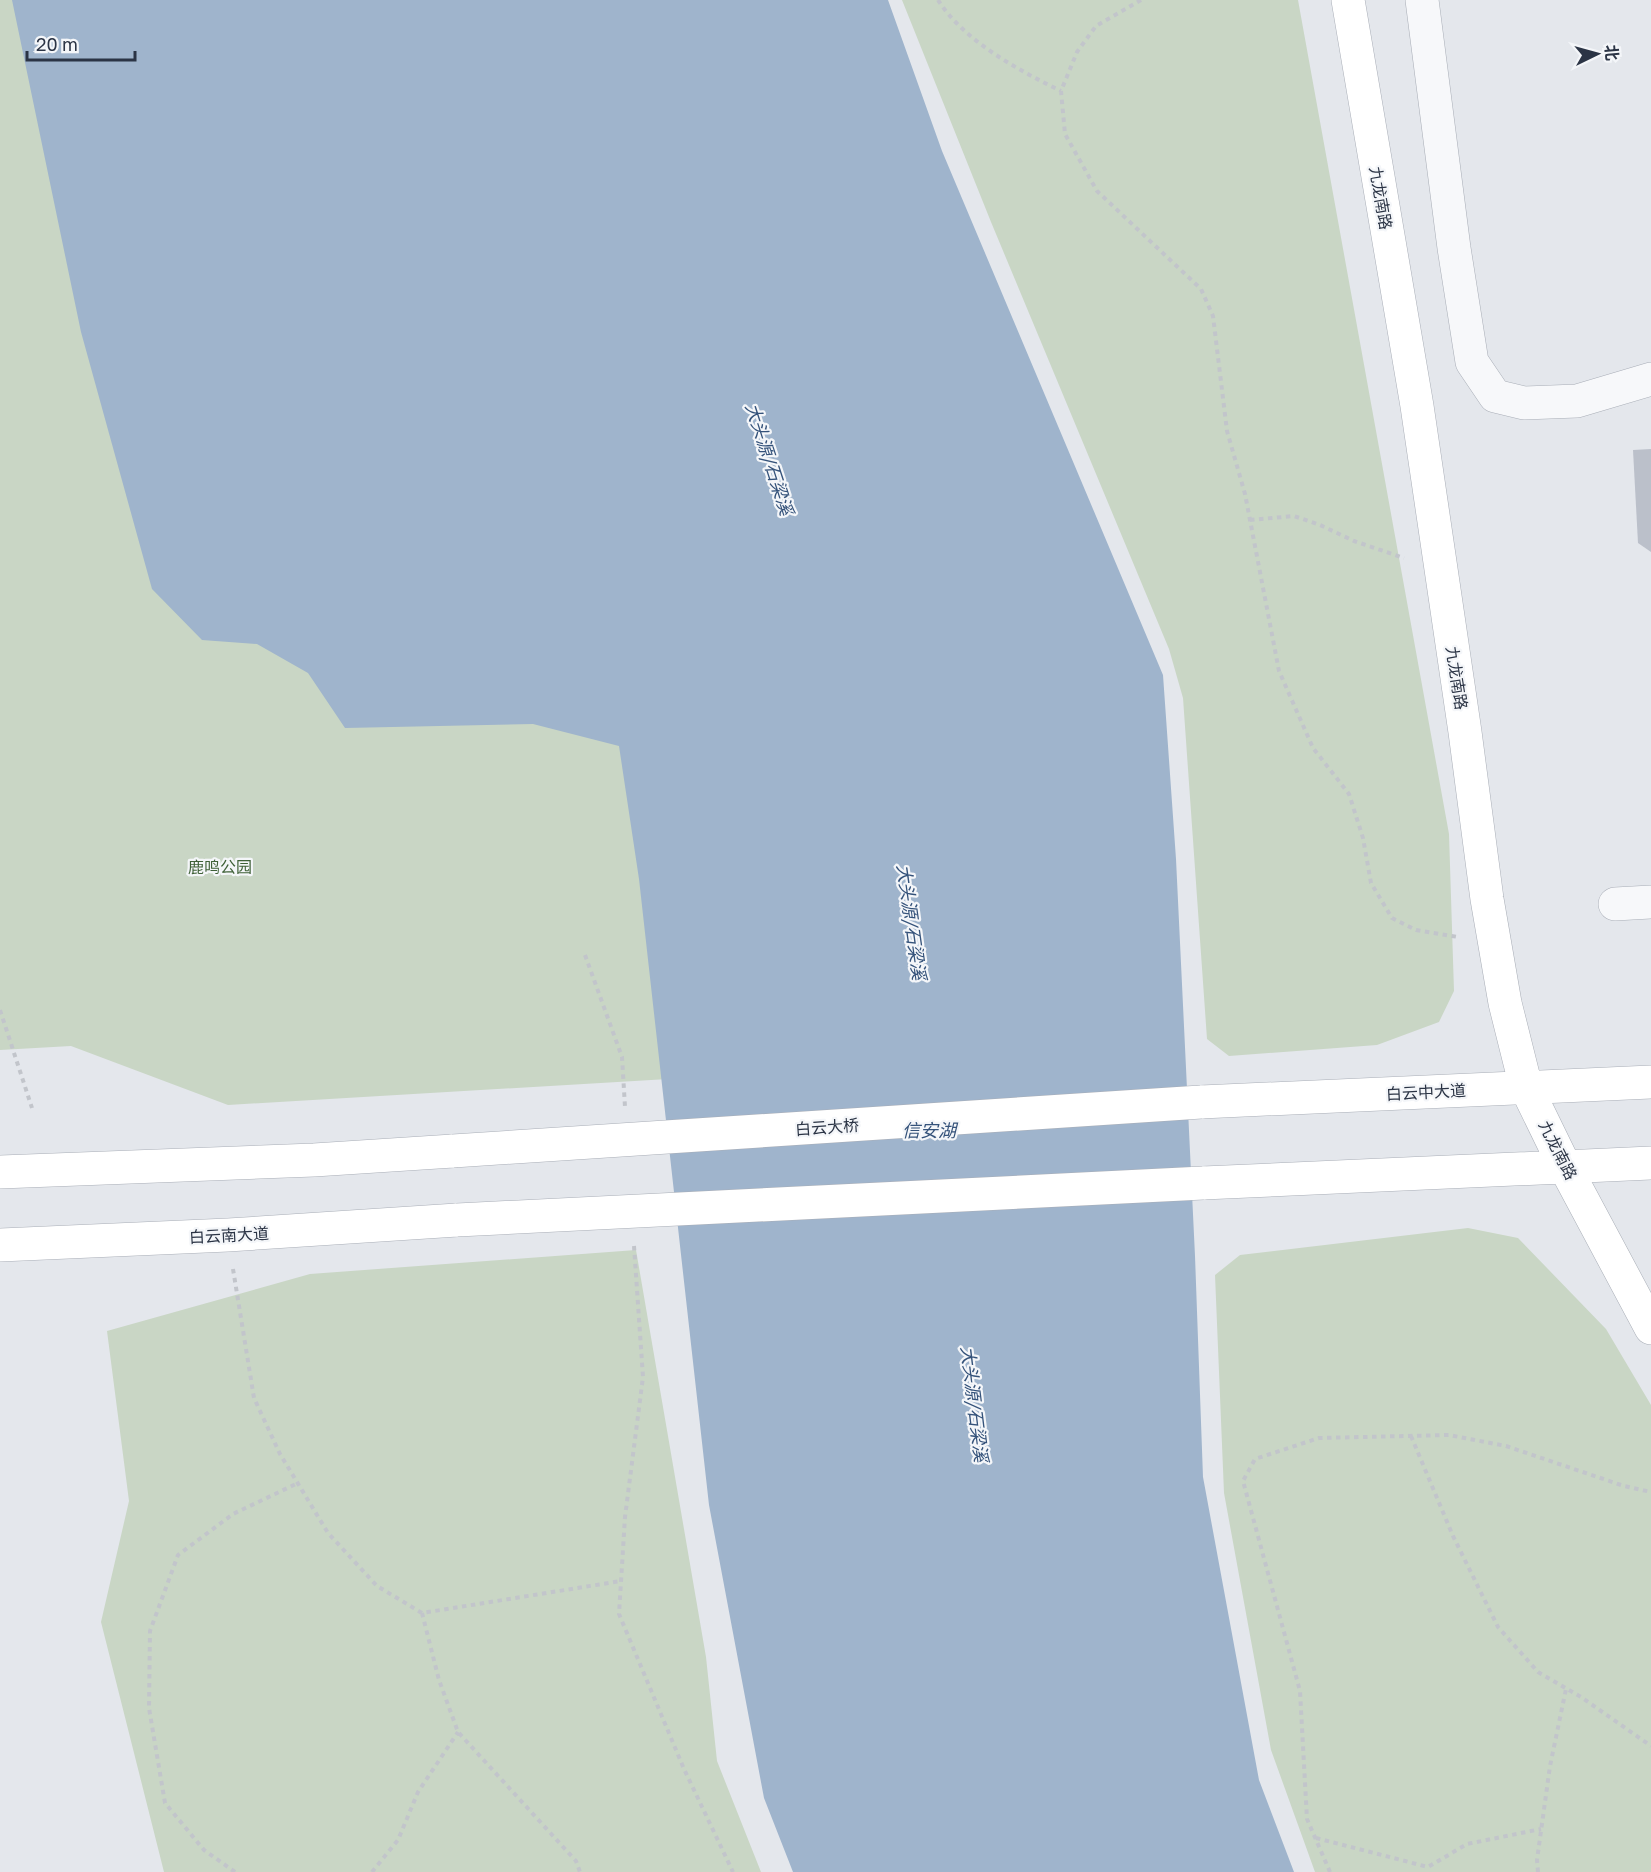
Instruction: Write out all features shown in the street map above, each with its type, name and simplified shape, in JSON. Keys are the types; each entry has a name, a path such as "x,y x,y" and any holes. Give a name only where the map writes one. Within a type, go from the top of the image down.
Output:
{"main road":[{"name":"九龙南路","path":"1348,0 1417,406 1505,1003 1526,1088 1565,1167 1651,1328"},
{"name":"白云中大道","path":"1201,1102 1651,1082"},
{"name":"白云大桥","path":"0,1172 314,1160 1201,1102"},
{"path":"1565,1167 1651,1163"},
{"name":"白云南大道","path":"0,1245 228,1235 457,1220 1565,1167"}],"street":[{"path":"1422,0 1454,248 1472,362 1495,396 1524,403 1577,401 1651,379"},
{"path":"1615,904 1651,902"}],"path":[{"path":"938,0 946,14 981,44 1022,72 1061,91"},
{"path":"1141,0 1096,26 1077,52 1061,91 1065,134 1097,191 1201,289 1213,316 1227,431 1245,494 1278,670 1313,748 1349,794 1363,838 1371,883 1392,918 1416,930 1495,943"},
{"path":"1250,520 1294,516 1354,541 1441,571"},
{"path":"585,955 622,1057 626,1116"},
{"path":"0,1010 32,1108"},
{"path":"634,1234 643,1377 626,1517 619,1614 684,1769 733,1872"},
{"path":"228,1235 254,1398 280,1454 328,1533 377,1587 422,1613 621,1581"},
{"path":"1330,1872 1307,1819 1300,1691 1243,1481 1255,1459 1319,1438 1449,1435 1506,1446 1624,1486 1651,1492"},
{"path":"1411,1436 1453,1536 1498,1627 1538,1672 1651,1746"},
{"path":"235,1872 204,1850 165,1803 149,1708 150,1631 178,1556 233,1514 297,1483"},
{"path":"422,1613 439,1680 458,1732 576,1861 580,1872"},
{"path":"1538,1872 1537,1860 1550,1766 1566,1689"},
{"path":"372,1872 398,1840 418,1792 458,1732"},
{"path":"1315,1838 1428,1867 1467,1844 1541,1829"}],"green space":[{"name":"鹿鸣公园","path":"0,0 47,0 583,704 638,739 685,1078 228,1105 71,1046 0,1050"},
{"path":"902,0 1298,0 1449,834 1454,991 1439,1022 1377,1045 1229,1056 1207,1039 1183,698 1169,649 991,222"},
{"path":"1468,1228 1518,1238 1606,1329 1651,1405 1651,1872 1315,1872 1271,1750 1224,1493 1215,1275 1240,1255"},
{"path":"636,1250 706,1657 717,1761 761,1872 164,1872 101,1622 129,1501 107,1331 310,1274"}],"water":[{"path":"12,0 888,0 942,151 1163,675 1176,859 1203,1477 1259,1780 1294,1872 793,1872 764,1798 709,1505 639,879 619,746 533,724 345,728 308,673 257,644 202,640 152,589 81,332"}],"building":[{"path":"1651,449 1651,552 1638,543 1633,450"}],"water label":[{"name":"大头源/石梁溪","path":"770,459"},
{"name":"大头源/石梁溪","path":"912,922"},
{"name":"信安湖","path":"929,1130"},
{"name":"大头源/石梁溪","path":"975,1404"}]}
